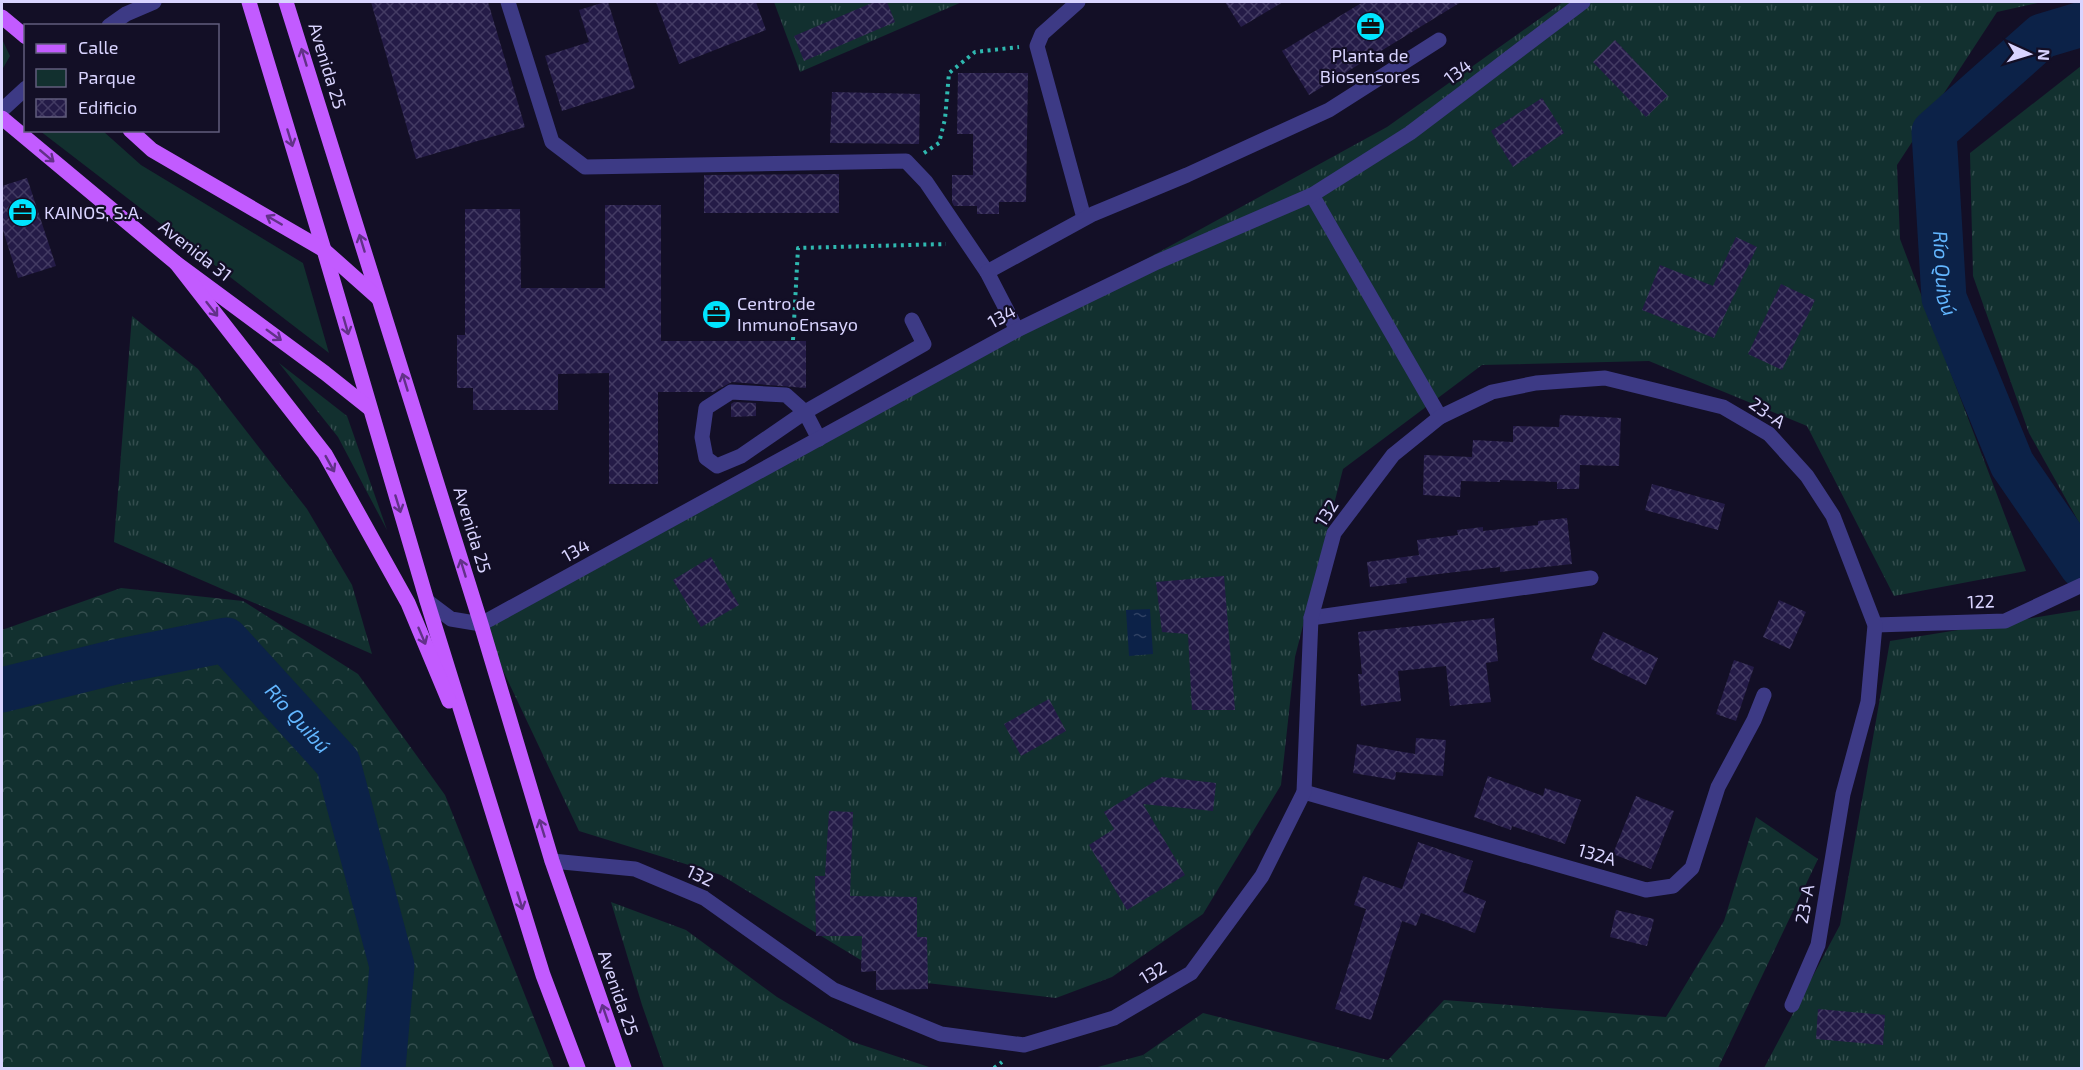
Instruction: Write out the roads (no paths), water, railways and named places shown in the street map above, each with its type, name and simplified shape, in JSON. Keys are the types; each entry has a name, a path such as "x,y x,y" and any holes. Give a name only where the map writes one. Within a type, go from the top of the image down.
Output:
{"main road":[{"path":"249,2 427,601 543,975 578,1068"},
{"name":"Avenida 25","path":"286,2 481,624 552,861 624,1068"},
{"path":"2,16 24,35"},
{"name":"Avenida 31","path":"2,118 176,263 369,408"},
{"path":"132,132 152,150 324,250 379,299"},
{"path":"176,263 325,454 408,603 485,785"}],"street":[{"path":"112,24 126,14 154,2"},
{"path":"508,2 552,142 585,167 906,161 926,182 968,243 987,272 1017,330"},
{"path":"1078,2 1042,34 1037,46 1084,218"},
{"name":"134","path":"481,624 1017,330 1157,262 1312,195 1410,133 1583,2"},
{"path":"987,272 1084,218 1187,175 1329,110 1439,40"},
{"path":"2,110 24,90"},
{"path":"1312,195 1440,417"},
{"path":"819,439 805,412 786,395 731,392 706,408 702,437 706,458 717,466 741,456 805,412 924,344 912,320"},
{"name":"23-A","path":"1440,417 1492,392 1536,383 1605,378 1723,407 1769,434 1808,476 1833,516 1875,625 1868,702 1843,794 1818,945 1792,1005"},
{"name":"132","path":"552,861 635,869 704,898 834,990 941,1034 1024,1045 1113,1018 1191,973 1262,876 1304,792 1311,618 1334,533 1393,455 1440,417"},
{"path":"1311,618 1591,578"},
{"name":"122","path":"1875,625 2005,621 2081,585"},
{"path":"427,601 451,619 481,624"},
{"name":"132A","path":"1304,792 1646,890 1673,886 1692,868 1718,787 1754,720 1764,695"}],"water":[{"path":"1150,609 1153,654 1129,656 1126,610"}],"waterway":[{"name":"Río Quibú","path":"2082,24 2042,36 1934,132 1944,298 2012,464 2082,566"},
{"name":"Río Quibú","path":"2,690 115,662 226,640 338,763 392,966 383,1068"}],"place":[{"name":"Planta de Biosensores","path":"1370,27"},
{"name":"KAINOS, S.A.","path":"23,213"},
{"name":"Centro de InmunoEnsayo","path":"716,314"}]}
